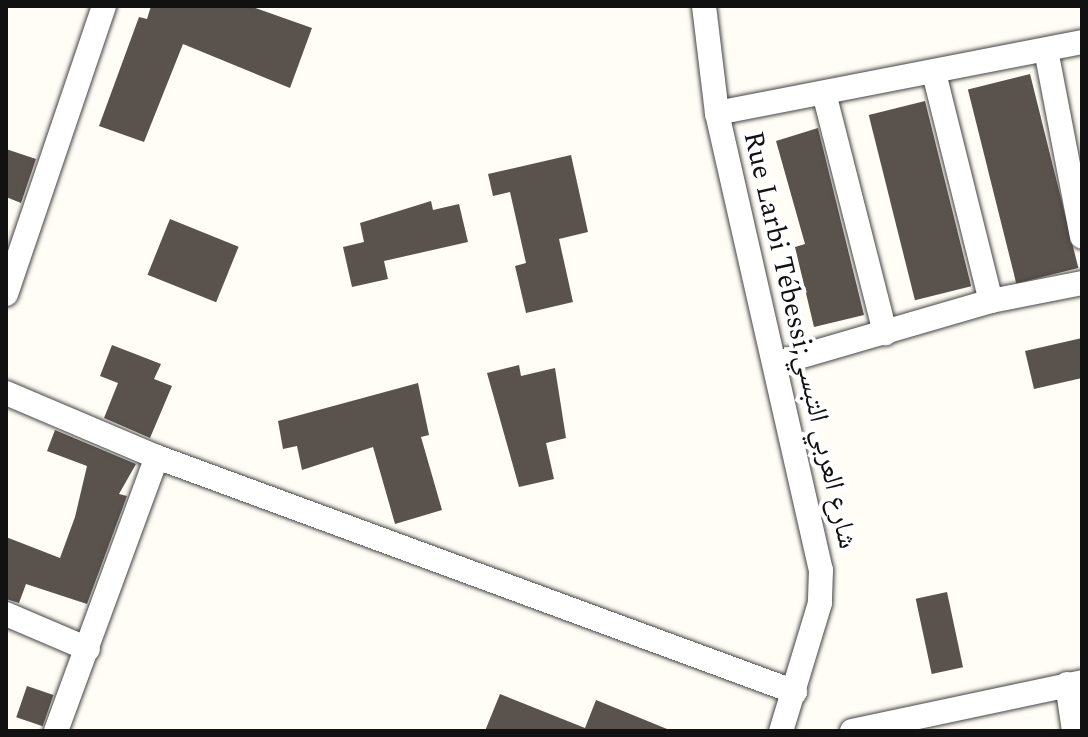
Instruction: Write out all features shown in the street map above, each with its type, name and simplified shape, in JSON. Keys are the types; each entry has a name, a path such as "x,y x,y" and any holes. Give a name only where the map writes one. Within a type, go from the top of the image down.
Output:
{"street":[{"path":"6,294 104,6"},
{"name":"Rue Larbi Tébessi;شارع العربي التبسي","path":"709,14 717,113 778,363 821,570 820,603 781,731"},
{"path":"717,113 1082,42"},
{"path":"1046,50 1082,237"},
{"path":"934,73 991,301"},
{"path":"824,93 885,333"},
{"path":"778,363 991,301 1082,283"},
{"path":"6,393 157,457 795,692"},
{"path":"56,731 157,457"},
{"path":"6,614 88,649"},
{"path":"852,731 900,724 1075,683 1074,731"}],"building":[{"path":"151,6 250,6 312,28 290,88 183,44 144,142 99,126 139,17 147,19"},
{"path":"1030,74 1078,268 1016,284 968,89"},
{"path":"925,101 971,286 915,300 869,115"},
{"path":"818,128 864,315 814,327 795,247 805,244 776,141"},
{"path":"6,149 36,159 21,203 6,197"},
{"path":"571,155 588,232 559,239 573,302 526,313 515,266 526,263 510,192 493,196 488,174"},
{"path":"431,201 433,210 459,204 468,242 384,261 388,279 352,287 343,247 364,242 360,223"},
{"path":"170,219 239,247 216,302 148,275"},
{"path":"1082,338 1082,378 1034,389 1025,351"},
{"path":"112,345 161,364 154,379 172,386 150,438 104,418 118,383 100,376"},
{"path":"519,365 521,376 555,368 566,438 546,443 554,479 519,487 487,373"},
{"path":"418,383 429,435 421,437 442,510 395,524 373,447 302,470 297,446 283,449 278,421"},
{"path":"55,430 136,464 119,494 127,496 87,604 26,584 19,603 6,599 6,537 60,558 75,517 87,466 47,451"},
{"path":"947,592 963,667 932,674 916,599"},
{"path":"27,686 53,695 43,726 16,717"},
{"path":"500,694 585,728 596,700 672,731 485,731"}]}
